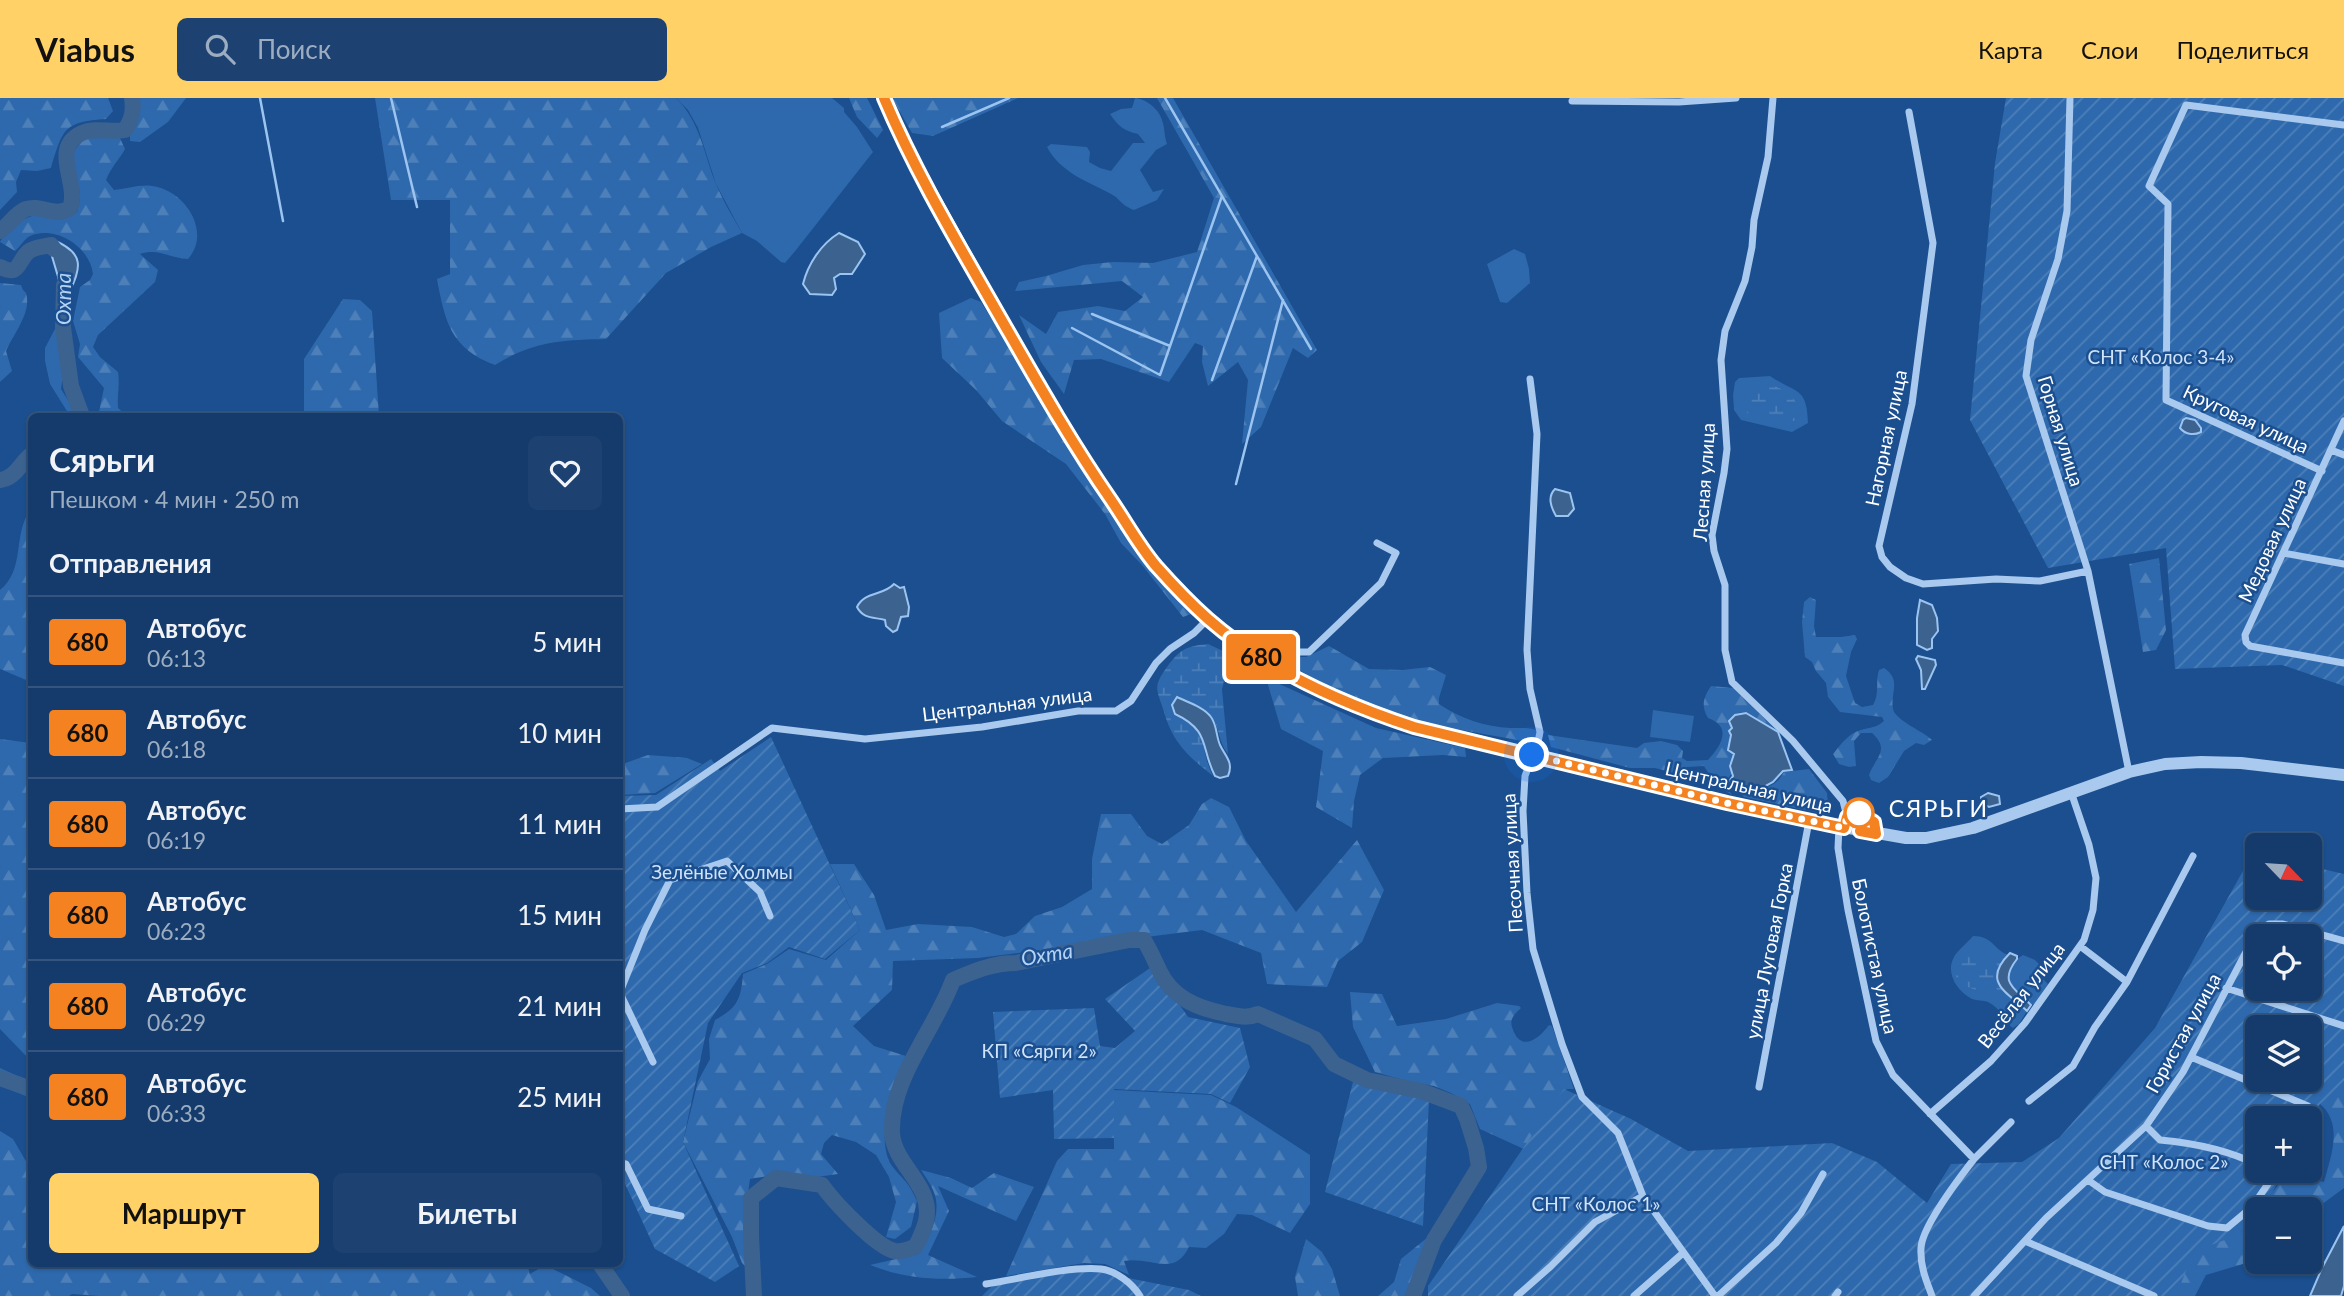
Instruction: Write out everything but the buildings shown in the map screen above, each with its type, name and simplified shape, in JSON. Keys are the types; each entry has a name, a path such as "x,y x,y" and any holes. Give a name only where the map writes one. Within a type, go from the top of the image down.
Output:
{"street":[{"name":"Центральная улица","path":"884,98 909,152 1033,375 1100,484 1155,564 1208,619 1252,652 1333,697 1373,714 1463,739 1810,821 1906,838 1947,835 1973,828 2129,772 2165,764 2241,763 2344,775"},
{"path":"1572,101 1679,102 1736,98"},
{"name":"Лесная улица","path":"1773,98 1768,157 1754,220 1745,281 1725,331 1721,360 1727,449 1712,535 1725,585 1725,650 1732,682 1793,741 1843,801 1847,817 1842,828"},
{"name":"Горная улица","path":"2070,98 2067,211 2058,259 2031,340 2026,376 2088,571 2129,772"},
{"name":"Круговая улица","path":"2322,471 2166,400 2168,204 2149,186 2184,101 2344,125"},
{"name":"Нагорная улица","path":"1909,112 1933,243 1912,404 1879,545 1882,558 1906,578 1923,584 1997,579 2040,581 2088,571"},
{"name":"Песочная улица","path":"1530,379 1536,434 1527,650 1530,689 1540,732 1525,776 1523,811 1532,944 1578,1090 1586,1103 1618,1133 1643,1196"},
{"name":"Медовая улица","path":"2344,421 2245,635 2250,646 2344,663"},
{"path":"2331,450 2344,455"},
{"path":"1252,652 1309,652 1381,583 1396,553 1377,542"},
{"path":"2283,552 2344,564"},
{"name":"Центральная улица","path":"623,809 656,807 772,728 865,740 982,727 1078,711 1116,711 1131,701 1156,663 1170,649 1194,633 1208,619"},
{"name":"Весёлая улица","path":"1930,1114 1991,1061 2025,1023 2080,946 2093,910 2096,878 2089,845 2071,792"},
{"name":"улица Луговая Горка","path":"1759,1087 1810,821"},
{"name":"Болотистая улица","path":"1842,828 1838,848 1848,910 1876,1041 1893,1075 1974,1159"},
{"path":"2029,1101 2073,1066 2095,1027 2127,982 2193,856"},
{"path":"623,985 645,930 670,880 727,861 760,892 770,916"},
{"name":"Гористая улица","path":"1974,1296 2046,1218 2146,1126 2191,1058 2256,933 2269,925 2283,924 2344,941"},
{"path":"2080,946 2127,982"},
{"path":"2226,988 2344,1026"},
{"path":"623,998 653,1062"},
{"path":"2191,1058 2308,1106"},
{"path":"1932,1296 1922,1272 1921,1245 1928,1225 1974,1159 2011,1122"},
{"path":"2146,1126 2160,1140 2182,1142 2245,1160"},
{"path":"623,1164 626,1164 648,1209 681,1216"},
{"path":"1517,1296 1595,1222 1643,1196 1717,1296 1776,1243 1801,1213 1823,1174"},
{"path":"2088,1180 2105,1192 2208,1226 2227,1228 2252,1207 2269,1183"},
{"path":"2025,1241 2154,1296"},
{"path":"1634,1296 1683,1253"},
{"path":"986,1284 1083,1269 1104,1269 1124,1278 1140,1296"}],"green space":[{"path":"0,98 108,98 113,111 106,119 81,122 67,130 62,136 51,168 21,170 16,182 17,192 0,210"},
{"path":"139,98 186,98 168,122 140,142 130,141"},
{"path":"375,98 676,98 691,117 716,184 742,233 666,273 606,339 535,346 495,365 468,351 459,342 443,308 437,279 450,274 450,200 391,200"},
{"path":"676,98 832,98 844,108 844,112 873,152 796,250 785,263 781,262 757,241 742,233 716,184 698,128 688,110"},
{"path":"849,98 867,98 883,130 877,138 857,117"},
{"path":"892,98 1018,98 933,136 912,133"},
{"path":"1135,98 1148,102 1158,112 1167,144 1156,150 1140,170 1153,192 1164,189 1157,200 1134,210 1067,170 1047,147 1051,144 1087,147 1090,152 1089,162 1111,171 1133,143 1145,143 1138,134 1122,127 1110,114 1132,108"},
{"path":"1157,98 1173,98 1317,350 1308,358 1293,348 1261,427 1242,444 1248,380 1238,362 1208,386 1202,362 1203,346 1195,343 1169,382 1101,359 1074,360 1064,394 1041,362 1019,315 1046,334 1058,312 1098,306 1125,311 1143,297 1122,281 1015,291 1019,282 1083,265 1113,262 1153,263 1197,252 1214,198"},
{"name":"СНТ «Колос 3-4»","path":"2006,98 2344,98 2344,686 2282,665 2175,669 2166,548 2048,568 1970,420 1995,163"},
{"path":"95,135 119,136 125,149 106,180 114,190 138,186 164,189 184,204 196,225 195,248 188,259 158,253 140,254 158,270 155,282 98,335 93,347 100,357 118,372 118,408 124,413 99,413 104,388 78,357 80,344 73,321 80,287 90,280 93,274 86,255 70,241 50,234 30,236 15,251 0,242 21,221 30,217 61,217 77,212 80,194 72,159 80,144"},
{"path":"1514,249 1525,254 1530,283 1507,303 1500,302 1487,264"},
{"path":"0,283 21,285 26,293 27,308 6,351 12,371 0,382"},
{"path":"971,298 981,302 1094,483 1190,607 1191,614 1183,617 1121,543 1105,514 1066,464 1002,421 976,390 942,358 939,313"},
{"path":"343,299 360,300 372,311 379,413 304,413 304,359"},
{"path":"57,325 63,376 61,389 76,413 68,413 50,384 45,348"},
{"path":"1770,376 1798,392 1805,403 1808,423 1792,432 1741,420 1734,410 1735,382 1739,378"},
{"path":"1755,383 1769,384 1789,394 1800,413 1794,421 1766,420 1747,413 1746,397"},
{"path":"28,514 28,681 0,669 0,590 13,572"},
{"path":"2159,558 2166,630 2156,650 2143,652 2129,564"},
{"path":"1810,597 1816,600 1816,637 1855,635 1857,639 1846,676 1855,703 1862,707 1873,705 1879,670 1884,668 1893,677 1892,703 1895,713 1932,740 1924,745 1916,743 1904,751 1888,777 1879,783 1871,780 1869,775 1881,749 1878,739 1872,733 1861,733 1854,741 1856,766 1839,764 1833,754 1853,734 1884,721 1882,717 1840,712 1828,697 1826,683 1812,662 1805,657 1802,622 1804,602"},
{"path":"1208,644 1223,651 1229,663 1222,689 1228,754 1209,713 1177,696 1172,705 1174,715 1199,734 1213,776 1177,741 1157,689 1162,674 1180,652 1189,647"},
{"path":"1329,646 1369,669 1430,667 1446,675 1439,704 1447,709 1482,724 1539,731 1529,742 1405,717 1342,693 1278,657 1306,657"},
{"path":"1266,678 1376,728 1465,748 1466,757 1443,755 1383,758 1360,775 1352,828 1316,807 1323,751 1281,729"},
{"path":"1711,686 1734,688 1775,729 1746,713 1738,713 1729,721 1731,725 1728,750 1734,754 1729,765 1732,773 1724,784 1732,795 1716,785 1704,766 1687,767 1678,774 1655,768 1630,768 1551,747 1548,735 1637,748 1644,743 1661,741 1677,745 1683,751 1682,758 1687,761 1708,760 1720,743 1722,732 1720,726 1708,718 1704,710 1705,698"},
{"path":"1653,710 1694,716 1690,742 1650,737"},
{"name":"Зелёные Холмы","path":"771,737 860,930 825,959 789,947 767,963 742,973 708,1023 683,1142 739,1266 715,1282 655,1249 623,1180 623,796 656,795 711,759 720,771"},
{"path":"0,739 28,743 28,1058 0,1029"},
{"path":"648,755 687,758 702,764 655,793 623,795 623,764"},
{"path":"1809,769 1827,793 1831,812 1829,815 1744,797 1740,793 1770,786 1784,772"},
{"path":"1211,798 1229,807 1246,841 1296,912 1357,840 1384,890 1362,942 1338,961 1327,987 1267,984 1261,953 1202,930 978,958 893,961 892,990 853,1026 874,1046 909,1057 889,1108 885,1135 889,1161 908,1184 917,1201 911,1227 895,1239 886,1237 896,1202 889,1177 876,1155 856,1142 832,1135 824,1143 821,1154 838,1174 817,1177 786,1173 750,1179 744,1221 747,1268 742,1263 732,1237 683,1142 698,1081 710,1059 709,1039 715,1020 733,1007 741,990 743,974 767,964 789,949 826,960 860,930 830,864 854,864 874,895 886,930 918,924 972,927 1004,937 1016,934 1035,916 1062,907 1092,889 1092,859 1101,814 1131,814 1147,836 1162,844 1189,825 1202,804"},
{"path":"2245,867 2245,910 2322,910 2322,869 2344,874 2344,1089 2319,1106 2245,1106 2245,1183 2277,1183 2269,1197 2245,1197 2245,1227 2239,1235 2194,1251 2176,1296 1428,1296 1428,1286 1564,1089 1631,1119 1688,1151 1832,1143 1877,1162 1927,1203 1951,1164 2022,1162 2059,1138 2155,1028"},
{"path":"1973,936 1989,940 2008,955 1998,973 2027,1011 2013,1028 2010,1026 2010,1020 1994,1006 1986,1001 1972,999 1954,981 1951,969 1954,957"},
{"path":"1960,953 1979,953 1987,958 2005,959 2000,969 2000,983 2027,1011 2014,1014 1991,996 1961,983 1955,969"},
{"path":"2023,955 2041,966 2042,978 2048,984 2035,1004 2031,1005 2013,987 2008,975 2009,968"},
{"name":"КП «Сярги 2»","path":"1153,966 1188,1017 1240,1028 1250,1067 1230,1103 1211,1094 1114,1089 1114,1138 1054,1139 1053,1090 1000,1098 993,1012 1094,1008 1100,1046 1115,1048 1135,1031 1105,999"},
{"path":"1350,992 1382,994 1397,1026 1446,1019 1497,1003 1521,1008 1512,1019 1511,1025 1515,1035 1524,1042 1535,1039 1549,1025 1552,1026 1574,1089 1567,1089 1563,1094 1535,1154 1480,1129 1470,1104 1451,1093 1434,1086 1375,1072 1353,1027"},
{"path":"0,1068 28,1081 28,1097 0,1086"},
{"path":"1354,1078 1429,1100 1423,1226 1325,1192"},
{"path":"2344,1087 2344,1188 2322,1204 2322,1197 2269,1197 2280,1183 2324,1182 2334,1140 2331,1120 2319,1103"},
{"path":"1113,1090 1211,1095 1236,1107 1310,1155 1310,1204 1290,1233 1252,1215 1237,1214 1224,1234 1206,1248 1189,1247 1176,1262 1161,1264 1124,1261 1129,1275 1105,1264 1084,1263 1006,1276 1057,1161 1068,1149 1114,1149"},
{"path":"0,1131 13,1139 28,1165 28,1267 528,1267 530,1274 542,1267 549,1267 591,1288 600,1296 72,1294 0,1296"},
{"path":"921,1170 951,1178 972,1188 994,1173 1034,1187 1016,1221 938,1186 949,1211 928,1255 977,1277 923,1278 870,1265 918,1254 927,1240 937,1207 933,1190"},
{"path":"2245,1227 2245,1263 2206,1275 2195,1296 2163,1296 2181,1232 2239,1235"},
{"path":"1428,1237 1405,1296 1378,1296 1394,1282 1401,1259"},
{"path":"1306,1239 1322,1252 1332,1269 1340,1296 1298,1296 1295,1277"},
{"path":"1104,1266 1128,1278 1189,1290 1201,1296 982,1296 998,1280"}],"water":[{"path":"839,233 858,242 865,254 852,274 840,274 834,278 836,289 832,295 810,294 803,284 808,269 821,249"},
{"path":"50,239 64,245 77,259 76,276 63,307 51,253 35,248 39,242"},
{"path":"2186,418 2195,420 2201,432 2192,434 2182,430 2180,428"},
{"path":"1555,489 1570,493 1574,509 1568,516 1556,516 1554,513 1550,499"},
{"path":"894,584 900,588 904,587 909,607 908,616 901,617 897,630 893,632 886,626 885,620 866,616 857,607 865,598"},
{"path":"1920,600 1932,605 1937,618 1938,631 1932,639 1932,648 1927,650 1917,645"},
{"path":"1918,656 1935,660 1936,665 1925,689 1922,689 1921,670 1916,659"},
{"path":"1177,697 1200,708 1211,717 1229,763 1228,776 1215,776 1200,733 1175,714 1172,705"},
{"path":"1746,713 1778,732 1792,770 1783,771 1773,782 1762,788 1735,789 1727,784 1733,776 1730,766 1734,754 1728,750 1731,735 1729,731 1732,728 1729,721 1735,715"},
{"path":"1988,793 1999,796 2000,804 1989,807 1981,803 1981,797"},
{"path":"2010,953 2017,956 2017,959 2011,967 2009,980 2031,1005 2027,1011 2005,992 1997,979 2002,963"},
{"path":"2344,1226 2344,1286 2341,1296 2310,1296 2319,1274 2322,1274 2322,1268"}],"waterway":[{"name":"Охта","path":"0,231 26,209 59,212 70,208 72,199 66,157 72,140 87,131 125,130 132,115 132,98"},
{"path":"260,98 283,221"},
{"path":"391,98 417,207"},
{"path":"942,127 1009,98"},
{"path":"1165,98 1311,349"},
{"path":"1072,328 1160,375 1222,196"},
{"name":"Охта","path":"0,267 6,270 15,269 30,250 51,245 54,249"},
{"path":"1212,380 1257,256"},
{"name":"Охта","path":"64,285 63,327 71,386 81,413"},
{"path":"1236,484 1283,300"},
{"path":"1092,314 1170,346"},
{"name":"Охта","path":"0,480 14,473 28,458"},
{"name":"Охта","path":"754,1296 751,1198 776,1178 822,1185 856,1223 887,1248 901,1251 916,1246 925,1224 927,1208 919,1186 894,1145 893,1113 906,1074 953,980 991,966 1129,940 1144,940 1164,980 1178,995 1195,1005 1239,1016 1258,1014 1315,1039 1334,1064 1367,1080 1421,1091 1461,1106 1476,1148 1479,1167 1434,1240 1413,1296"},
{"name":"Охта","path":"0,1078 28,1088"},
{"name":"Охта","path":"602,1267 622,1296"}],"bus line":[{"name":"680","path":"884,98 909,152 977,276 1092,472 1155,564 1208,619 1269,662 1333,697 1373,714 1414,727 1727,803 1844,828 1847,817 1859,813 1874,822 1876,834 1860,831"}],"district":[{"name":"СЯРЬГИ","path":"1939,809"}],"route":[{"path":"1532,755 1727,803 1844,828 1847,817 1859,813"}],"park label":[{"name":"СНТ «Колос 2»","path":"2164,1162"},
{"name":"СНТ «Колос 1»","path":"1596,1204"}]}
